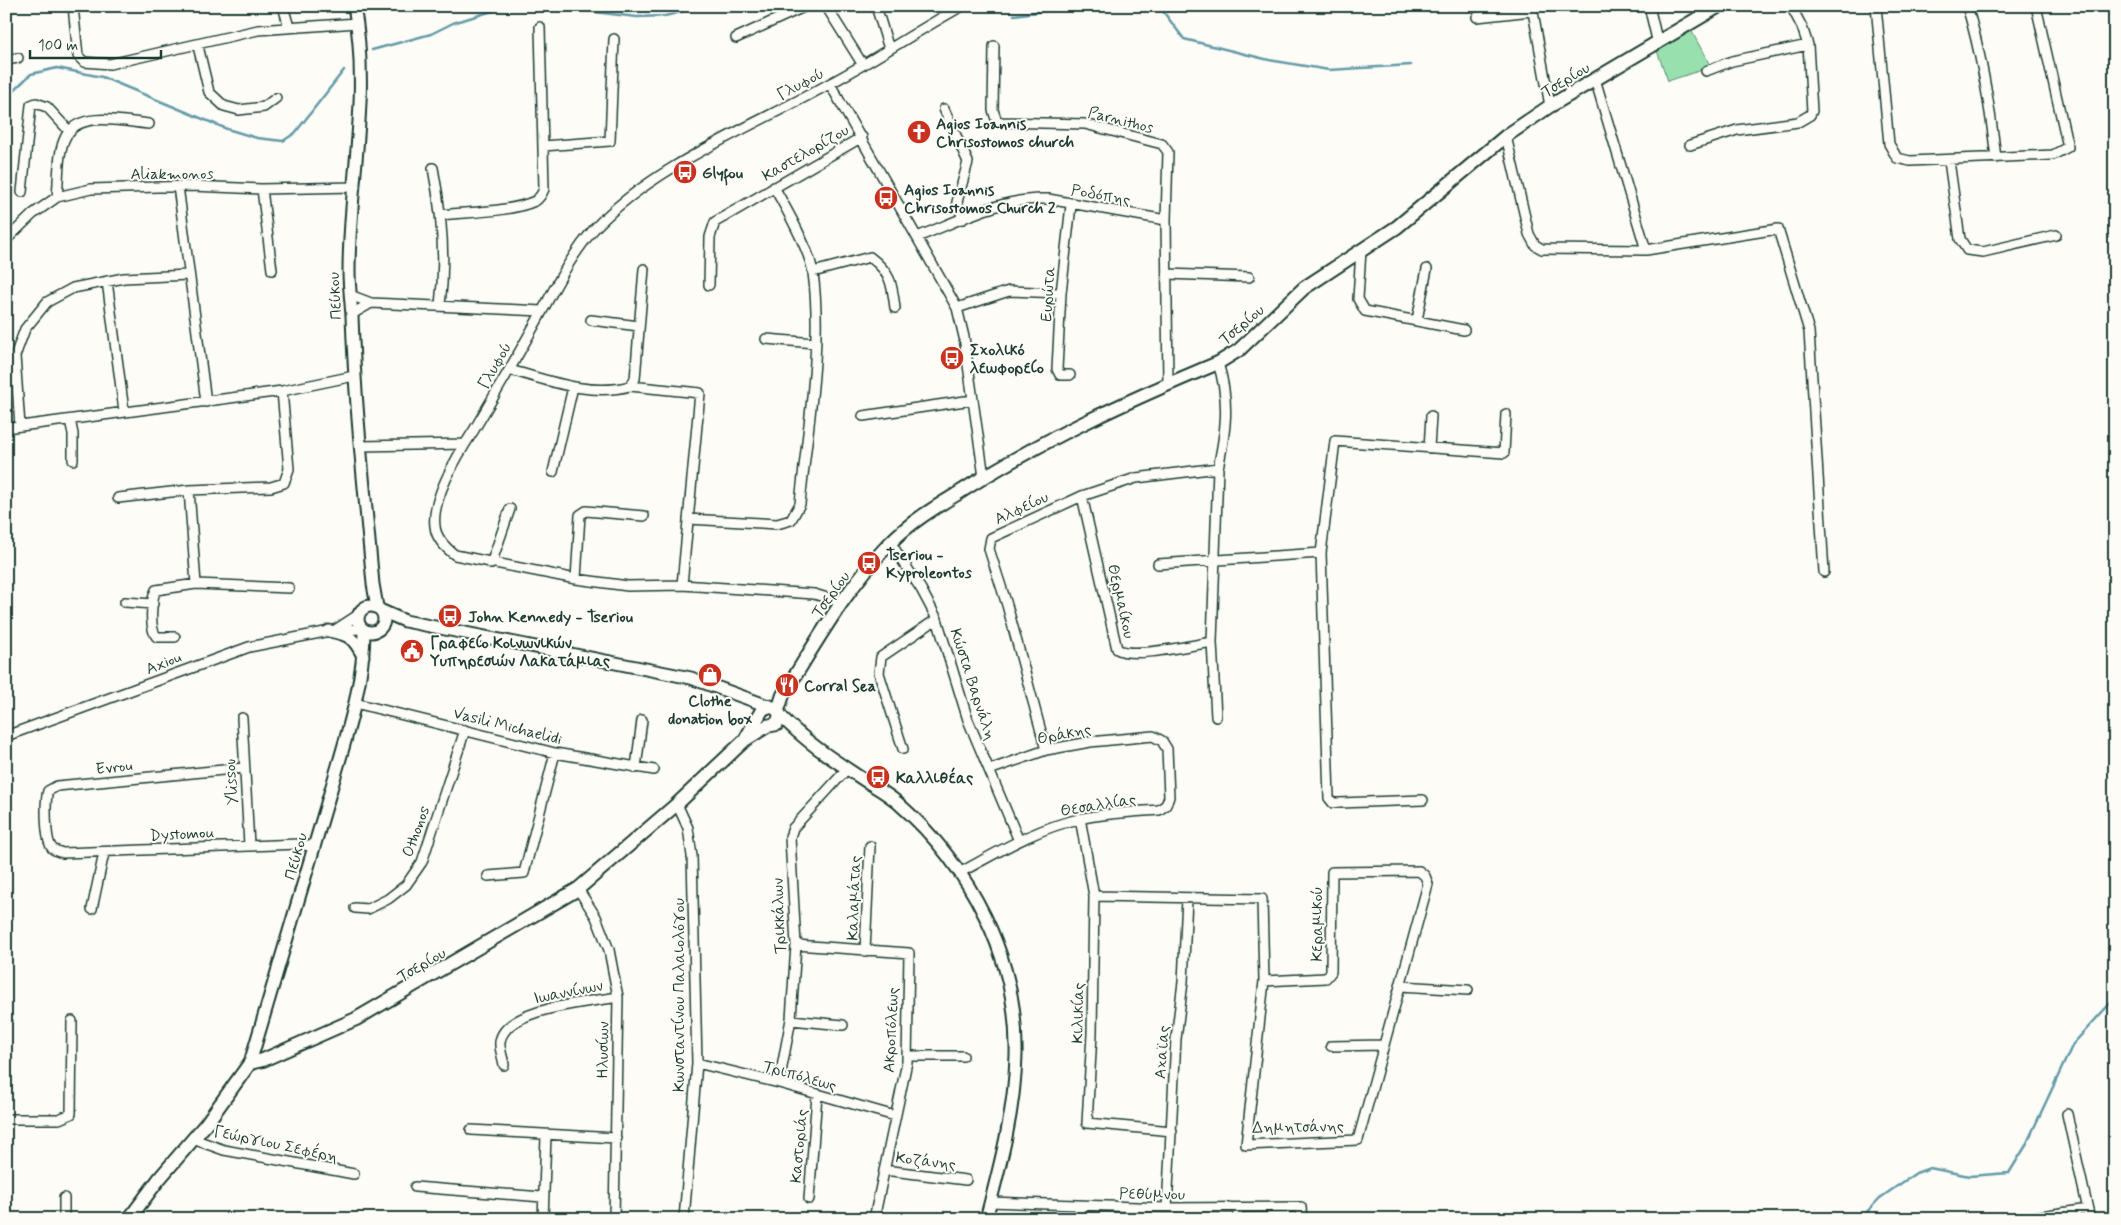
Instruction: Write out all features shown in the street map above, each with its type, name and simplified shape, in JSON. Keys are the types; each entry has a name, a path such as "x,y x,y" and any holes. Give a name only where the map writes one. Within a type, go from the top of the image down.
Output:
{"main road":[{"name":"Πεύκου","path":"250,1063 355,703 371,629 380,609 373,584 354,376 350,295 350,229 356,186 361,110 357,23 354,6"},
{"name":"Τσερίου","path":"250,1063 264,1060 356,1019 578,889 677,804 770,715 841,602 890,542 937,506 984,477 1080,426 1168,384 1218,363 1239,350 1304,288 1397,227 1506,136 1550,106 1658,44 1719,6"},
{"name":"Πεύκου","path":"361,611 373,584"},
{"path":"405,621 371,629 358,622 361,611 370,605 405,621 691,678 725,689 748,700 847,769 897,801 928,830 960,872 985,915 1005,964 1012,997 1016,1054 1012,1100 986,1219"},
{"path":"332,630 348,635 356,643 364,657"},
{"path":"129,1219 158,1178 193,1139 250,1063"}],"street":[{"path":"73,6 78,56 84,62 110,64 198,46 239,34 289,27 357,23"},
{"path":"283,6 289,27"},
{"path":"736,38 806,6"},
{"path":"826,6 863,65"},
{"path":"876,6 889,49"},
{"name":"Γλυφού","path":"841,602 814,594 682,585 628,586 491,564 455,555 442,545 435,526 438,499 465,444 510,370 572,257 596,228 633,196 681,163 830,84 962,6"},
{"path":"1649,6 1658,44"},
{"path":"1690,145 1737,130 1798,122 1810,115 1812,112 1808,45 1802,27 1791,6"},
{"path":"1876,6 1884,104 1891,149 1897,158 1902,160 1949,161 2053,156 2068,147 2036,6"},
{"path":"1967,6 1987,88 1996,158"},
{"path":"1477,17 1532,9 1550,106"},
{"path":"442,215 499,209 535,201 541,196 544,189 540,27"},
{"path":"543,146 610,141 614,39"},
{"path":"1706,71 1732,61 1808,45"},
{"path":"198,46 209,92 224,106 238,110 264,107 276,98"},
{"name":"Parnithos","path":"994,46 993,110 996,119 1000,122 1085,124 1162,144 1168,152 1166,220 1168,384"},
{"path":"6,60 18,58"},
{"path":"1595,79 1646,250"},
{"path":"830,84 862,137 957,308 964,337 984,477"},
{"path":"22,192 31,104 36,103 47,107 70,132"},
{"path":"944,109 962,144 968,162 957,202 963,219"},
{"path":"57,197 61,156 66,136 76,124 95,120 149,124"},
{"path":"1506,136 1529,234 1534,244 1542,250 1646,250 1778,229 1809,331 1824,572"},
{"name":"Καστελορίζου","path":"709,285 710,237 715,222 862,137"},
{"path":"1949,161 1960,240 1967,250 1983,252 2056,235"},
{"path":"434,168 442,215 444,278 440,305"},
{"path":"178,186 206,402"},
{"name":"Aliakmonos","path":"6,240 33,214 57,197 91,189 178,186 262,189 356,186"},
{"path":"688,519 777,524 791,520 800,504 815,343 813,272 789,213 774,187"},
{"path":"262,189 272,270"},
{"name":"Ροδόπης","path":"917,237 1012,201 1048,199 1166,220"},
{"name":"Ευρώτα","path":"1070,375 1060,375 1057,369 1061,293 1071,204"},
{"path":"1360,250 1358,299 1360,306 1365,311 1464,330"},
{"path":"813,272 870,257 887,273 895,308"},
{"path":"630,386 634,378 644,268"},
{"path":"1417,320 1426,269"},
{"path":"1167,274 1249,277"},
{"path":"20,426 15,356 25,329 47,302 73,288 108,281 124,278 189,275"},
{"path":"108,281 124,411"},
{"path":"957,308 1009,291 1061,293"},
{"path":"350,295 371,303 542,311"},
{"path":"352,314 371,303"},
{"path":"591,320 639,326"},
{"path":"766,339 815,343"},
{"path":"1216,717 1212,642 1218,468 1224,440 1227,401 1225,384 1218,363"},
{"path":"510,370 573,387 621,388 630,386 700,393 682,585"},
{"path":"6,428 282,391 354,376"},
{"path":"553,472 573,387"},
{"path":"118,498 190,490 271,487 284,482 289,470 282,391"},
{"path":"863,416 972,400"},
{"path":"1423,800 1333,803 1329,798 1321,553 1335,441 1504,453 1506,414"},
{"path":"1429,448 1431,416"},
{"path":"70,420 73,434 73,460"},
{"path":"361,446 465,444"},
{"name":"Αλφείου","path":"1046,750 989,544 992,538 998,533 1082,496 1136,478 1218,468"},
{"path":"190,490 196,584"},
{"name":"Θερμαίκου","path":"1082,496 1116,649 1126,652 1161,651 1212,642"},
{"path":"491,564 510,509"},
{"path":"576,579 580,515 586,511 644,516"},
{"name":"Κώστα Βαρνάλη","path":"890,542 921,589 937,619 968,720 1019,841"},
{"path":"1158,564 1321,553"},
{"path":"175,637 157,637 154,635 153,604 156,590 196,584 289,588"},
{"path":"124,602 153,604"},
{"name":"Axiou","path":"332,630 361,611"},
{"path":"903,749 879,672 881,658 937,619"},
{"name":"Axiou","path":"6,736 249,647 332,630 371,629"},
{"name":"Vasili Michaelidi","path":"355,703 555,753 654,770"},
{"name":"Ylissou","path":"242,718 249,845"},
{"path":"636,768 642,720"},
{"name":"Othonos","path":"355,908 368,909 388,899 406,885 422,862 465,730"},
{"name":"Θράκης","path":"989,770 1046,750 1090,742 1147,737"},
{"name":"Θεσαλλίας","path":"960,872 1019,841 1061,824 1080,818 1159,810 1166,805 1170,797 1167,749 1158,738 1147,737"},
{"path":"488,876 524,873 555,753"},
{"name":"Evrou","path":"52,849 48,842 46,798 48,791 57,786 244,768"},
{"name":"Τρικκάλων","path":"779,1083 791,1020 796,945 790,836 793,828 847,769"},
{"name":"Κωνσταντίνου Παλαιολόγου","path":"677,804 688,828 692,856 697,1064 684,1219"},
{"name":"Κιλικίας","path":"1080,818 1094,896 1092,1034 1087,1123 1172,1131"},
{"name":"Dystomou","path":"52,849 63,853 104,853 249,845 299,844 314,847"},
{"name":"Καλαμάτας","path":"865,951 870,846"},
{"path":"92,909 104,853"},
{"name":"Κεραμικού","path":"1264,981 1326,978 1331,972 1332,872 1419,871 1425,876"},
{"name":"Δημητσάνης","path":"1264,981 1246,1145 1358,1140 1428,884 1425,876"},
{"name":"Ηλυσίων","path":"578,889 596,917 609,950 618,996 614,1219"},
{"path":"1094,896 1262,899 1264,981"},
{"name":"Αχαϊας","path":"1167,1208 1176,1039 1183,982 1187,898"},
{"name":"Ακροπόλεως","path":"796,945 909,953 907,1056 874,1219"},
{"path":"1400,986 1468,990"},
{"name":"Ιωαννίνων","path":"504,1065 500,1042 507,1027 514,1022 529,1014 618,996"},
{"path":"791,1020 843,1025"},
{"path":"6,1119 59,1119 71,1114 72,1021"},
{"path":"1331,1046 1384,1045"},
{"path":"907,1056 963,1056"},
{"name":"Τριπόλεως","path":"697,1064 779,1083 895,1116"},
{"name":"Καστοριάς","path":"809,1199 817,1095"},
{"path":"2019,1219 2089,1214 2067,1114"},
{"path":"471,1130 546,1136 616,1138"},
{"path":"543,1219 542,1196 546,1136"},
{"name":"Γεώργιου Σεφέρη","path":"193,1139 224,1150 354,1174"},
{"name":"Κοζάνης","path":"884,1170 966,1180"},
{"path":"415,1186 542,1196"},
{"path":"64,1198 64,1219"},
{"name":"Ρεθύμνου","path":"990,1202 1167,1208 1238,1209 1301,1207 1302,1219"},
{"path":"1078,1219 1080,1206"},
{"path":"1238,1209 1238,1219"}],"green space":[{"path":"1691,30 1711,67 1668,81 1657,51"}],"waterway":[{"path":"372,50 431,34 453,23 509,6"},
{"path":"542,6 637,17 665,16 705,6"},
{"path":"1014,15 1083,6"},
{"path":"1159,6 1184,39 1269,60 1329,70 1411,65"},
{"path":"6,98 31,74 57,68 102,77 227,129 257,138 283,141 295,133 344,70"},
{"path":"1860,1219 1880,1198 1916,1173 1930,1168 1969,1176 2009,1173 2025,1147 2073,1044 2115,998"}],"place":[{"name":"Agios Ioannis Chrisostomos church","path":"919,132"},
{"name":"Glyfou","path":"685,172"},
{"name":"Agios Ioannis Chrisostomos Church 2","path":"886,198"},
{"name":"Σχολικό λεωφορείο","path":"952,358"},
{"name":"Tseriou - Kyproleontos","path":"869,563"},
{"name":"John Kennedy - Tseriou","path":"450,616"},
{"name":"Γραφείο Κοινωνικών Υυπηρεσιών Λακατάμιας","path":"412,651"},
{"name":"Clothe donation box","path":"710,675"},
{"name":"Corral Sea","path":"787,685"},
{"name":"Καλλιθέας","path":"878,777"}]}
